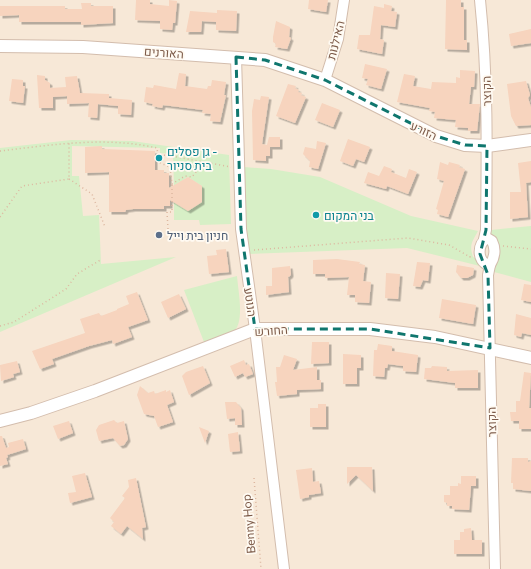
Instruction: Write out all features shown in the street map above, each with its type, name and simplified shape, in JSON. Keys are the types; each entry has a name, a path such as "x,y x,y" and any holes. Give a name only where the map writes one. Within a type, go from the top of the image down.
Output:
{"street":[{"name":"האילנות","path":"324,80 338,39 344,0"},
{"name":"הקוצר","path":"480,0 484,39 488,238"},
{"name":"האורנים","path":"0,46 83,47 265,60 324,80"},
{"name":"הנוטע","path":"236,57 241,229 255,329 284,569"},
{"name":"הזורע","path":"324,80 436,136 465,145 487,146 531,140"},
{"path":"488,238 494,258 488,265 480,259 480,246 488,238"},
{"name":"הקוצר","path":"488,265 495,569"},
{"name":"החורש","path":"0,421 31,413 95,391 255,329 370,329 435,337 531,358"}],"path":[{"path":"68,143 69,179"},
{"path":"0,151 68,143 136,143 157,148 158,162 170,167 172,184 172,212 167,212 168,229"},
{"path":"158,156 166,155 239,168"},
{"path":"172,184 185,176 192,177 204,162"},
{"path":"0,217 22,186 69,179 92,194 105,227"},
{"path":"244,251 408,238 449,245 470,257 472,252"},
{"path":"488,238 531,249"},
{"path":"0,326 14,322 66,289 77,274 102,259"},
{"name":"Benny Hop","path":"254,478 261,569"}],"highlighted area":[{"path":"236,57 265,60 325,80 436,136 465,145 487,146 486,230 480,254 488,275 490,348 370,329 255,329 241,229"}],"shaded area":[{"path":"0,0 531,0 531,569 0,569"}],"green space":[{"path":"71,140 132,141 229,155 231,224 200,225 199,220 174,220 174,202 188,211 202,202 202,186 188,177 174,186 173,154 160,153 160,148 72,146 72,176 79,176 83,216 99,215 101,264 176,257 0,332 0,148"},
{"path":"244,167 271,169 320,177 411,216 478,231 471,249 473,257 477,259 480,266 407,248 249,254 245,229"},
{"path":"531,226 531,282 494,272 491,230"},
{"path":"237,276 240,313 237,327 228,335 204,342 184,290"}],"building":[{"path":"136,0 150,0 150,4 169,6 169,0 177,1 175,23 173,23 172,30 160,29 160,21 135,20"},
{"path":"309,0 328,0 326,12 308,9"},
{"path":"446,0 461,0 461,7 464,7 464,40 467,40 467,50 445,49"},
{"path":"81,3 91,3 91,6 113,6 113,23 81,25 81,22 19,22 19,15 0,16 0,6 65,6 65,9 82,9"},
{"path":"384,4 392,6 391,11 397,12 395,27 381,25 380,39 384,40 382,54 357,49 359,35 370,35 374,6 384,8"},
{"path":"217,10 237,11 236,31 216,30 216,22 202,21 201,32 186,32 190,11 217,13"},
{"path":"276,21 290,27 289,37 291,38 287,49 275,47 276,44 273,42"},
{"path":"531,29 531,43 511,46 509,34"},
{"path":"365,64 387,69 381,89 366,85 368,79 362,78"},
{"path":"460,70 475,71 474,87 471,87 469,104 480,104 477,131 468,131 468,128 455,127 456,120 434,118 435,112 429,111 430,108 397,102 404,74 415,76 413,86 431,89 432,82 456,83 456,77 460,78"},
{"path":"179,73 186,74 185,86 207,89 208,86 211,86 212,80 226,82 224,95 226,95 220,122 210,121 211,114 202,113 203,110 163,105 162,108 152,106 153,104 144,102 146,87 153,88 154,85 176,89"},
{"path":"37,75 45,76 45,80 50,83 50,88 66,87 65,77 77,76 80,93 109,94 109,98 132,100 131,115 118,114 118,106 98,104 97,118 88,117 89,103 67,104 67,96 53,97 53,108 39,108"},
{"path":"12,79 23,80 23,86 25,86 23,103 9,101"},
{"path":"526,81 530,95 528,98 531,107 531,125 516,126 511,116 507,84"},
{"path":"288,84 296,86 295,88 299,90 298,92 302,93 301,95 306,97 295,123 276,116"},
{"path":"261,96 269,97 262,144 267,145 269,137 280,137 280,147 270,147 270,156 266,156 266,161 253,160 252,111 254,99 260,100"},
{"path":"322,103 340,110 333,127 315,120"},
{"path":"348,139 370,147 364,162 356,159 353,166 340,161"},
{"path":"317,141 326,143 318,169 309,167 310,161 303,154 305,147 316,149"},
{"path":"102,146 102,149 155,151 155,170 164,170 164,173 169,173 169,188 188,177 202,186 202,202 188,211 170,200 170,206 164,206 164,209 133,209 126,210 125,212 109,212 109,172 85,173 85,147"},
{"path":"531,161 531,182 526,183 528,217 510,219 510,192 521,192 518,163"},
{"path":"440,162 448,165 449,162 460,165 459,167 465,169 448,217 437,214 438,210 436,209 444,181 437,179"},
{"path":"384,166 392,169 391,172 406,178 409,169 417,172 408,194 387,186 386,189 364,183 368,172 379,176"},
{"path":"226,249 229,272 209,274 207,256 217,255 216,250"},
{"path":"337,259 360,262 359,264 365,265 363,281 371,282 369,303 355,302 355,295 347,295 349,277 325,278 325,274 313,274 313,260"},
{"path":"417,262 430,263 428,281 423,280 420,287 413,286"},
{"path":"457,265 474,268 473,275 467,278 461,278 456,272"},
{"path":"290,266 291,274 288,277 289,292 266,295 266,286 272,286 272,268"},
{"path":"386,273 400,274 398,299 385,298"},
{"path":"524,284 531,285 531,302 521,300"},
{"path":"137,292 148,320 128,327 132,337 113,344 112,340 89,346 52,359 54,364 40,369 32,351 85,333 80,319 99,313 101,316 117,310 129,304 126,296"},
{"path":"179,294 186,309 168,318 161,302"},
{"path":"442,299 476,305 473,324 439,318"},
{"path":"516,314 531,318 531,335 522,333 521,337 514,335"},
{"path":"312,342 329,342 329,363 311,364"},
{"path":"378,344 392,346 392,351 418,355 416,372 403,371 403,366 388,364 387,368 385,368 384,377 373,376 374,350 377,350"},
{"path":"343,354 361,355 361,368 357,368 357,384 343,384"},
{"path":"284,355 297,359 293,370 317,367 317,380 321,380 321,389 297,390 297,394 277,396 275,382 277,382 276,367 280,367"},
{"path":"244,360 246,365 249,364 253,374 245,377 243,373 235,377 230,366"},
{"path":"17,361 20,372 13,374 14,377 1,381 0,365"},
{"path":"203,366 210,383 189,395 182,376 186,372"},
{"path":"432,366 447,367 447,371 478,370 478,388 455,388 455,383 424,379 425,368 431,368"},
{"path":"524,372 531,373 529,408 531,408 531,429 519,429 519,421 511,421 510,412 516,412 516,401 520,401"},
{"path":"140,386 148,393 154,391 155,394 170,390 174,402 167,405 173,422 158,427 154,416 144,414 137,395"},
{"path":"225,402 236,402 241,408 242,425 235,425 235,418 227,419"},
{"path":"318,404 326,404 326,427 310,427 310,408 318,408"},
{"path":"114,420 117,423 124,421 128,439 124,445 120,446 113,438 99,441 96,430 99,425"},
{"path":"69,421 73,433 58,439 53,426"},
{"path":"199,427 209,431 205,443"},
{"path":"238,432 240,451 230,452 228,434"},
{"path":"0,436 2,436 6,448 9,447 8,443 23,439 26,449 7,455 8,457 6,458 8,464 0,466"},
{"path":"512,458 528,458 528,462 531,461 531,491 513,489 513,483 511,483"},
{"path":"347,467 372,467 373,491 356,475 347,484"},
{"path":"312,468 313,482 319,481 321,493 309,495 309,497 300,499 296,470"},
{"path":"85,473 92,497 70,503 68,493 76,492 72,476"},
{"path":"461,476 476,476 476,486 471,486 469,510 452,509 452,506 447,506 447,503 444,502 444,495 450,495 450,486 458,486 458,483 461,484"},
{"path":"136,478 146,527 142,528 143,539 127,526 121,534 111,526 114,522 110,518 125,498 122,496 129,487 128,480"},
{"path":"471,528 472,540 482,540 482,554 454,554 454,540 460,540 460,532 464,532 464,529"}],"place":[{"name":"גן פסלים - בית סניור","path":"159,158"},
{"name":"בני המקום","path":"316,215"},
{"name":"חניון בית וייל","path":"159,235"}]}
